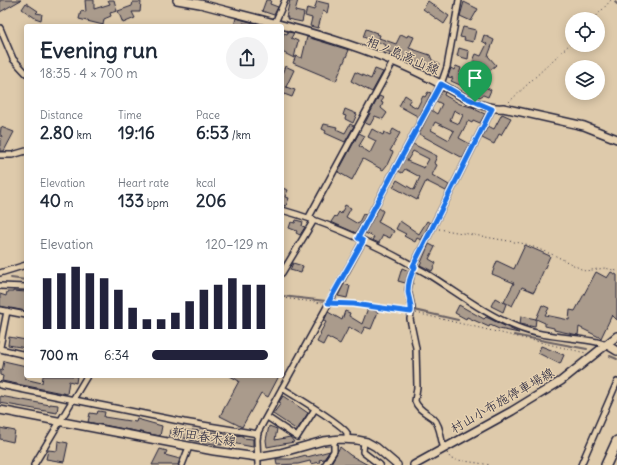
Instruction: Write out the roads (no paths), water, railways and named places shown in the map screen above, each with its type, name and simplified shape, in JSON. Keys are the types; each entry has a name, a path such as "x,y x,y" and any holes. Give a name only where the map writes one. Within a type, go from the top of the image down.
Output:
{"highway":[{"path":"606,465 617,441"}],"main road":[{"name":"相ノ島高山線","path":"177,0 200,4 270,24"},
{"name":"相ノ島高山線","path":"284,28 341,42 393,62 492,109 503,108 584,126 617,139"},
{"name":"村山小布施停車場線","path":"414,465 512,411 555,384 617,336"},
{"path":"606,345 617,351"},
{"name":"新田春木線","path":"0,410 60,423 189,447 257,457 280,453 334,439 364,441 384,453 397,465"}],"street":[{"path":"274,24 285,0"},
{"path":"258,465 258,434 328,303 441,84 447,67 459,0"},
{"path":"0,28 12,59 24,71"},
{"path":"284,269 393,62"},
{"path":"444,448 441,442 438,424 433,418 419,408 415,401 418,387 416,348 410,319 411,310 408,290 414,267 432,227 492,109"},
{"path":"0,155 12,155 24,151"},
{"path":"284,211 312,218 414,267 501,320 518,328 538,333 597,342 606,345"},
{"path":"0,273 24,266"},
{"path":"0,286 24,287"},
{"path":"0,310 24,315"},
{"path":"7,311 0,348 24,354"},
{"path":"34,465 86,378"},
{"path":"582,465 617,382"},
{"path":"0,385 184,422 258,434"},
{"path":"282,388 343,428 347,434 347,439"},
{"path":"267,417 297,437 315,409"},
{"path":"325,465 334,451 334,439"},
{"path":"364,441 363,452 380,465"},
{"path":"182,465 189,447"}],"waterway":[{"path":"11,278 24,280"},
{"path":"284,296 326,301"},
{"path":"373,305 414,310 458,320"},
{"path":"514,335 587,349"},
{"path":"610,356 617,359"}]}
